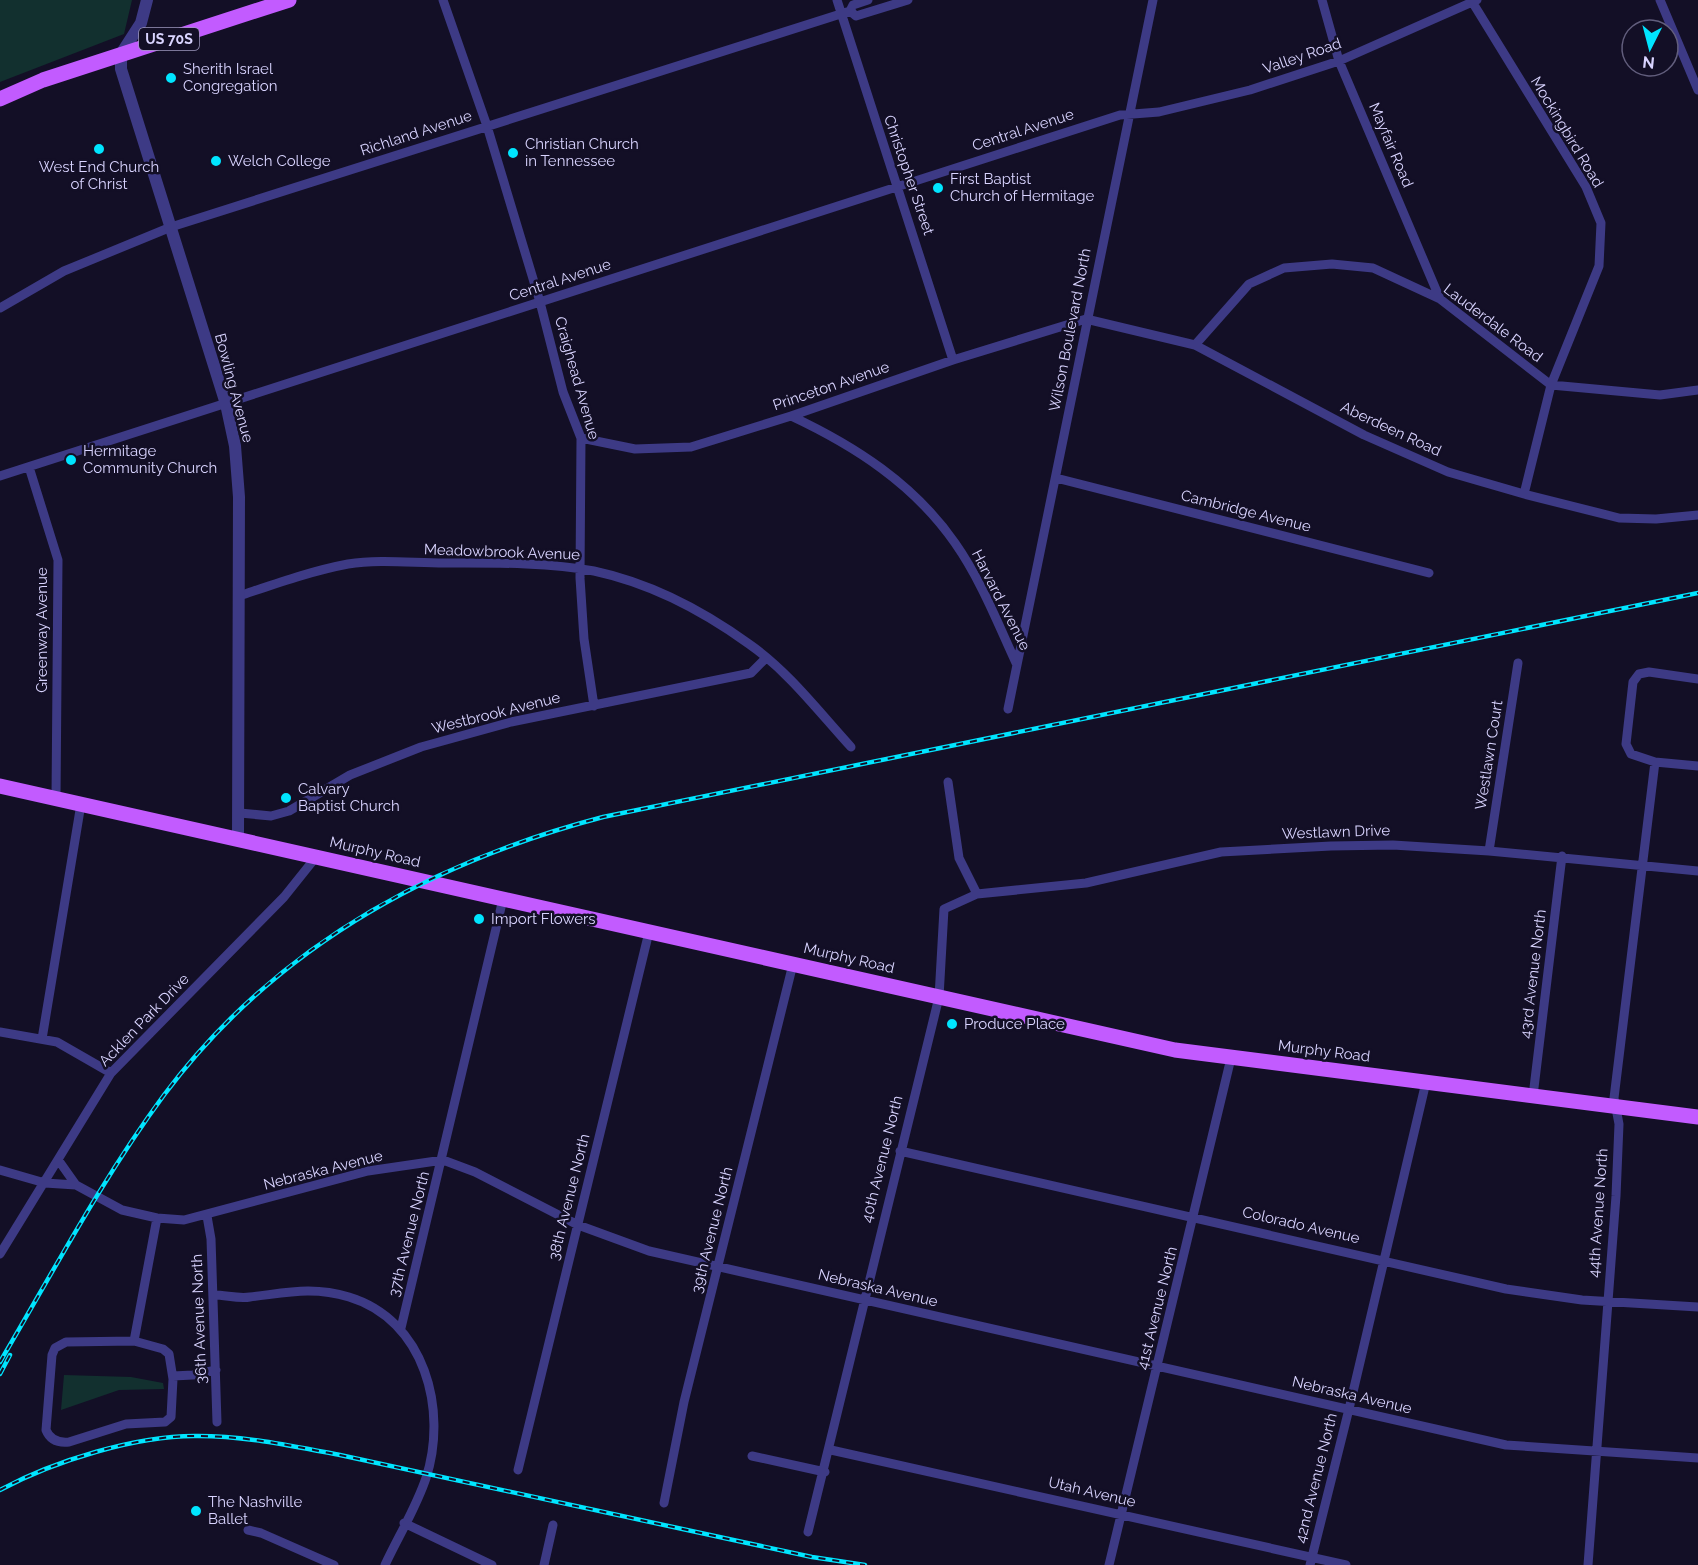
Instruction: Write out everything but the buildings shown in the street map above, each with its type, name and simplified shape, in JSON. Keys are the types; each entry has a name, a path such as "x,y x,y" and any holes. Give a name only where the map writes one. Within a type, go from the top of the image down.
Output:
{"main road":[{"name":"US 70S","path":"0,99 43,80 289,0"},
{"name":"Murphy Road","path":"0,786 1175,1050 1698,1117"}],"street":[{"path":"121,54 141,22 147,0"},
{"name":"Craighead Avenue","path":"443,0 488,126 540,302 563,392 581,438 580,569 584,639 594,706"},
{"name":"Christopher Street","path":"837,0 846,12 897,186 952,360"},
{"name":"Richland Avenue","path":"0,308 64,271 171,227 846,12 854,5 868,0"},
{"name":"Richland Avenue","path":"846,12 856,16 908,0"},
{"name":"Wilson Boulevard North","path":"1008,709 1086,319 1154,0"},
{"name":"Mayfair Road","path":"1322,0 1339,61 1440,299"},
{"path":"1660,0 1698,90"},
{"name":"Valley Road","path":"1129,112 1159,112 1238,93 1339,61 1473,1"},
{"name":"Mockingbird Road","path":"1473,1 1586,187 1601,224 1599,266 1551,385 1524,494"},
{"name":"Bowling Avenue","path":"121,54 121,69 226,404 238,471 240,813 238,839"},
{"name":"Central Avenue","path":"0,476 1129,112"},
{"name":"Lauderdale Road","path":"1195,345 1249,284 1284,268 1332,264 1373,268 1440,299 1551,385"},
{"name":"Aberdeen Road","path":"1086,319 1195,345 1364,435 1448,471 1524,494 1619,518 1656,519 1698,515"},
{"name":"Princeton Avenue","path":"581,438 635,449 691,447 791,416 952,360 1086,319"},
{"path":"1551,385 1660,395 1698,390"},
{"name":"Harvard Avenue","path":"791,416 832,436 873,461 898,481 927,510 955,543 982,589 1017,665"},
{"name":"Greenway Avenue","path":"29,467 58,560 56,798"},
{"name":"Cambridge Avenue","path":"1056,478 1429,573"},
{"name":"Meadowbrook Avenue","path":"239,596 310,573 351,564 480,563 580,569 611,576 658,591 700,612 750,644 851,747"},
{"name":"Westbrook Avenue","path":"240,813 271,816 289,811 350,775 421,747 511,722 751,672 766,658"},
{"name":"Westlawn Court","path":"1489,850 1518,663"},
{"path":"1698,678 1649,672 1639,674 1633,682 1626,744 1631,754 1655,762 1698,766"},
{"name":"44th Avenue North","path":"1588,1565 1616,1188 1619,1124 1614,1098 1655,762"},
{"path":"948,782 959,858 977,894"},
{"path":"42,1039 81,804"},
{"name":"Westlawn Drive","path":"977,894 1086,883 1221,852 1393,845 1562,856 1698,871"},
{"name":"43rd Avenue North","path":"1533,1096 1562,856"},
{"name":"Acklen Park Drive","path":"0,1254 111,1073 284,897 315,857"},
{"name":"40th Avenue North","path":"825,1472 863,1300 939,997 944,909 977,894"},
{"name":"37th Avenue North","path":"401,1329 443,1160 503,899"},
{"name":"38th Avenue North","path":"518,1470 649,932"},
{"name":"39th Avenue North","path":"663,1503 684,1402 793,964"},
{"path":"0,1032 67,1046 111,1073"},
{"name":"41st Avenue North","path":"1109,1565 1195,1216 1231,1058"},
{"name":"42nd Avenue North","path":"1311,1561 1426,1082"},
{"name":"Colorado Avenue","path":"900,1151 1537,1295 1698,1307"},
{"name":"Nebraska Avenue","path":"76,1185 122,1210 157,1218 184,1220 207,1216 368,1171 443,1160 475,1172 578,1225 649,1251 1506,1445 1698,1458"},
{"path":"59,1161 76,1185"},
{"path":"0,1170 45,1183 76,1185"},
{"name":"36th Avenue North","path":"207,1216 211,1239 214,1295 217,1422"},
{"path":"134,1341 157,1218"},
{"path":"214,1295 251,1297 298,1290 330,1293 360,1302 401,1329 428,1378 433,1400 435,1435 426,1478 385,1565"},
{"path":"134,1341 163,1349 169,1354 173,1376 171,1417 165,1422 126,1424 69,1442 60,1442 51,1438 46,1430 52,1355 55,1348 66,1342 134,1341"},
{"path":"173,1376 216,1370"},
{"name":"Utah Avenue","path":"831,1449 1122,1514 1311,1561 1346,1565"},
{"path":"752,1456 825,1472 808,1532"},
{"path":"404,1523 492,1565"},
{"path":"544,1565 553,1525"},
{"path":"248,1530 261,1533 334,1565"}],"green space":[{"path":"0,0 132,0 124,34 0,82"},
{"path":"64,1375 131,1377 163,1383 164,1389 119,1390 61,1410"}],"railway":[{"path":"0,1362 79,1226 141,1127 207,1043 254,996 305,955 359,918 416,886 476,859 538,836 603,817 1698,593"},
{"path":"0,1374 10,1355"},
{"path":"0,1490 45,1469 123,1445 174,1437 234,1438 340,1455 812,1557 865,1565"}],"place":[{"name":"Sherith Israel Congregation","path":"171,78"},
{"name":"West End Church of Christ","path":"99,149"},
{"name":"Christian Church in Tennessee","path":"513,153"},
{"name":"Welch College","path":"216,161"},
{"name":"First Baptist Church of Hermitage","path":"938,188"},
{"name":"Hermitage Community Church","path":"71,460"},
{"name":"Calvary Baptist Church","path":"286,798"},
{"name":"Import Flowers","path":"479,919"},
{"name":"Produce Place","path":"952,1024"},
{"name":"The Nashville Ballet","path":"196,1511"}]}
